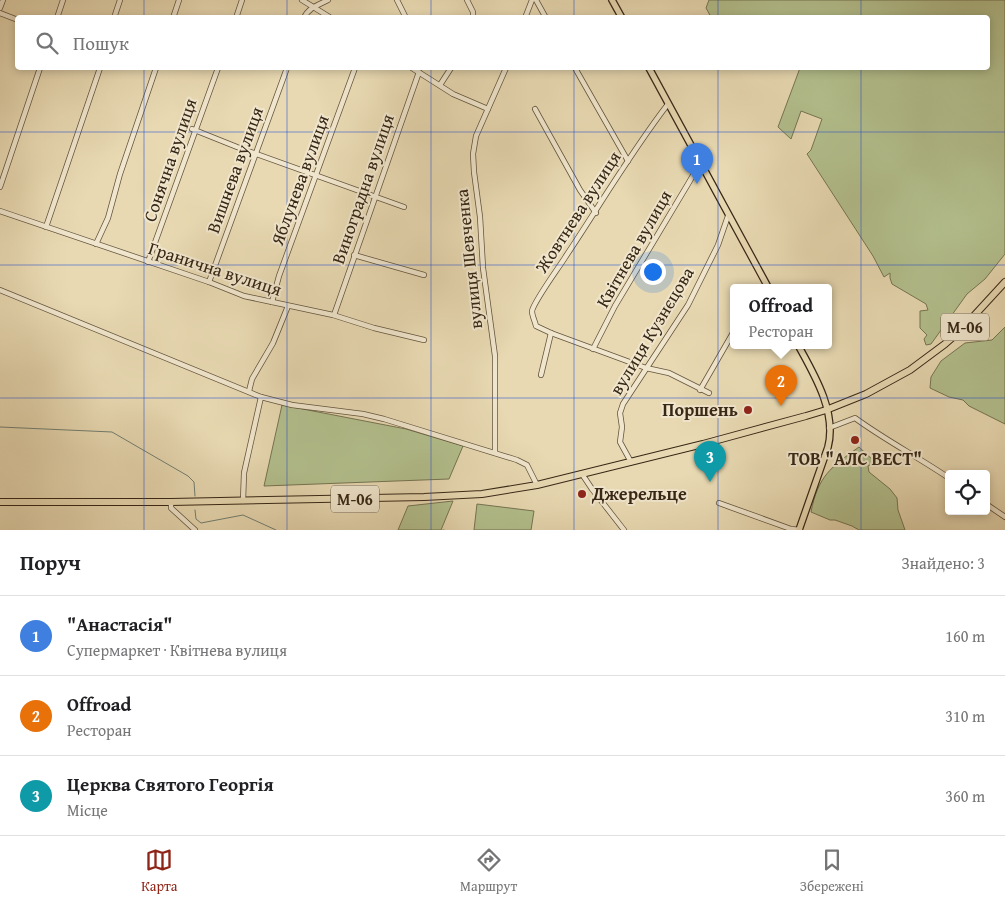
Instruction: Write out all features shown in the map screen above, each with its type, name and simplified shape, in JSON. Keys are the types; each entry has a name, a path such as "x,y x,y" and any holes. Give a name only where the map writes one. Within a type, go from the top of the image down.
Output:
{"highway":[{"name":"М-06","path":"0,502 243,501 465,495 537,484 631,462 826,410 866,394 918,365 960,331 1005,282"}],"main road":[{"path":"612,0 620,15"},
{"path":"650,70 766,284"},
{"path":"800,349 819,384 829,428 828,447 800,530"}],"street":[{"path":"0,8 3,0"},
{"path":"58,15 63,0"},
{"path":"115,15 120,0"},
{"path":"174,15 179,0"},
{"path":"237,15 242,0"},
{"path":"302,0 327,15"},
{"path":"305,15 307,11 328,0"},
{"path":"397,0 404,15"},
{"path":"526,15 534,0 544,15"},
{"path":"468,1 473,15"},
{"path":"0,13 15,19"},
{"path":"0,186 39,70"},
{"path":"46,227 99,70"},
{"path":"96,244 108,218 120,174 155,70"},
{"name":"Сонячна вулиця","path":"148,262 217,70"},
{"name":"Вишнева вулиця","path":"209,282 286,70"},
{"name":"Яблунева вулиця","path":"272,302 279,276 355,70"},
{"path":"416,70 453,94 488,109"},
{"path":"440,85 450,70"},
{"name":"вулиця Шевченка","path":"495,453 495,356 474,172 474,154 476,136 505,70"},
{"path":"576,70 628,161"},
{"name":"Виноградна вулиця","path":"334,315 419,72"},
{"name":"Жовтнева вулиця","path":"551,333 536,326 532,310 628,161 668,104"},
{"path":"535,109 580,190 596,212"},
{"path":"194,130 404,207"},
{"name":"Квітнева вулиця","path":"593,348 695,172 702,167"},
{"name":"Гранична вулиця","path":"0,212 209,282 244,296 334,315 374,328 424,340"},
{"name":"вулиця Кузнєцова","path":"631,462 620,442 622,427 620,413 646,368 688,305 718,244 728,216"},
{"path":"354,255 424,274"},
{"path":"0,290 262,397 292,405 363,414 384,419 517,460 527,465 537,484"},
{"path":"249,391 252,379 273,343 288,306"},
{"path":"541,375 551,333 646,368 669,373 709,394"},
{"path":"700,390 730,338"},
{"path":"243,501 244,473 262,397"},
{"path":"829,428 855,418 910,455 945,475"},
{"path":"582,474 624,530"},
{"path":"171,502 171,508 195,530"},
{"path":"719,503 800,530"},
{"path":"990,507 1005,517"}],"green space":[{"path":"709,0 1005,0 1005,254 985,279 967,294 931,344 926,345 924,339 927,335 920,328 920,311 928,310 926,304 892,284 890,273 884,277 873,256 807,154 811,150 822,119 801,111 791,139 778,127 799,70 990,70 990,15 710,15 706,8"},
{"path":"1005,327 1005,424 969,406 963,400 949,397 930,388 931,377 941,361 965,343 992,340"},
{"path":"282,405 406,429 463,446 449,479 264,486"},
{"path":"859,447 875,462 868,466 869,472 890,489 897,498 898,510 905,530 859,530 811,512 818,489 827,474"},
{"path":"453,501 441,530 398,530 408,506"},
{"path":"477,504 534,511 531,530 474,530"}],"waterway":[{"path":"0,427 112,432 188,476 194,482 195,496"},
{"path":"195,510 196,519 201,523 243,515 276,530"}],"place":[{"name":"\"Анастасія\"","path":"697,184"},
{"name":"Offroad","path":"781,406"},
{"name":"Поршень","path":"748,410"},
{"name":"ТОВ \"АЛС ВЕСТ\"","path":"855,440"},
{"name":"Церква Святого Георгія","path":"710,482"},
{"name":"Джерельце","path":"582,494"}]}
